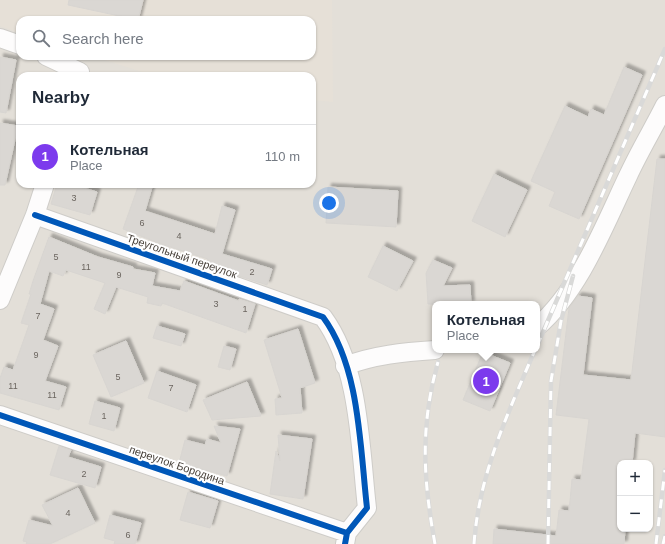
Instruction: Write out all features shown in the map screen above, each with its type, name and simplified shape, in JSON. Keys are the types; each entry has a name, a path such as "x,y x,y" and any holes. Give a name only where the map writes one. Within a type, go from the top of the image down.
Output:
{"street":[{"path":"0,38 16,44"},
{"path":"54,60 80,72"},
{"path":"540,324 551,314 586,262 630,170 665,105"},
{"path":"0,300 35,215 44,188"},
{"name":"Треугольный переулок","path":"35,215 322,316 332,330 345,366"},
{"path":"346,538 367,508 354,400 345,366 361,360 395,353 432,350"},
{"name":"переулок Бородина","path":"0,416 346,538"}],"shaded area":[{"path":"0,0 665,0 665,544 0,544"},
{"path":"0,0 332,0 333,102 316,100 316,72 142,72 105,60 316,60 316,16 16,16 16,32 0,26"}],"building":[{"path":"69,0 143,0 139,16 119,16 68,5"},
{"path":"0,57 16,60 6,113 0,112"},
{"path":"624,67 642,75 579,219 549,206 555,192 531,181 565,106 588,117 591,109 604,115"},
{"path":"0,123 16,126 16,135 5,185 0,185"},
{"path":"657,159 665,159 665,437 635,433 632,460 617,460 617,532 625,532 624,544 493,544 494,529 556,536 559,510 569,511 572,479 581,480 589,419 556,415 569,308 578,296 592,298 583,375 631,380"},
{"path":"494,174 527,190 505,237 472,221"},
{"path":"328,187 398,191 396,227 326,223"},
{"path":"56,188 84,188 97,192 90,215 51,204"},
{"path":"138,188 152,188 145,211 215,234 222,206 235,210 222,254 272,269 267,285 233,274 234,272 206,264 208,259 161,244 123,229"},
{"path":"49,237 98,257 133,267 133,269 155,273 152,286 180,291 184,281 239,301 239,299 255,304 246,333 162,303 161,306 147,303 148,297 116,287 105,314 94,309 105,283 66,270 63,276 49,271 40,304 54,309 43,340 58,346 45,381 66,387 59,410 0,393 0,378 4,367 13,370 29,325 21,323 31,294 29,294 33,281"},
{"path":"383,246 413,261 397,291 368,277"},
{"path":"433,260 452,268 443,286 470,285 471,301 432,301 432,304 428,304 426,273"},
{"path":"157,326 185,334 181,346 153,338"},
{"path":"298,329 315,383 300,388 302,413 276,415 275,399 282,398 264,340"},
{"path":"126,341 144,383 111,397 93,355"},
{"path":"224,346 236,349 230,370 218,367"},
{"path":"483,353 510,363 490,411 463,400"},
{"path":"157,371 196,385 187,412 148,398"},
{"path":"247,382 261,416 212,420 203,400"},
{"path":"95,401 120,408 114,431 89,424"},
{"path":"214,426 240,429 227,476 179,463 185,440 205,445 207,439 221,443"},
{"path":"278,435 312,439 303,499 270,494 276,451 280,461"},
{"path":"59,446 71,450 68,457 101,467 95,488 50,475"},
{"path":"78,488 95,523 50,544 26,544 27,542 23,541 29,520 53,526 42,505"},
{"path":"188,492 218,501 210,528 180,520"},
{"path":"110,515 141,523 135,544 114,544 115,541 104,538"}],"railway":[{"path":"540,339 665,49"},
{"path":"548,544 551,381 561,321 573,276"},
{"path":"474,544 477,518 488,468 505,421 534,353"},
{"path":"435,544 428,497 425,453 428,408 438,362"},
{"path":"656,544 665,470"},
{"path":"663,544 665,536"}],"cycle path":[{"path":"35,215 323,317 335,337 344,359 351,383 360,434 367,508 347,533 345,544"},
{"path":"0,415 347,533"}],"place":[{"name":"Котельная","path":"486,381"}]}
